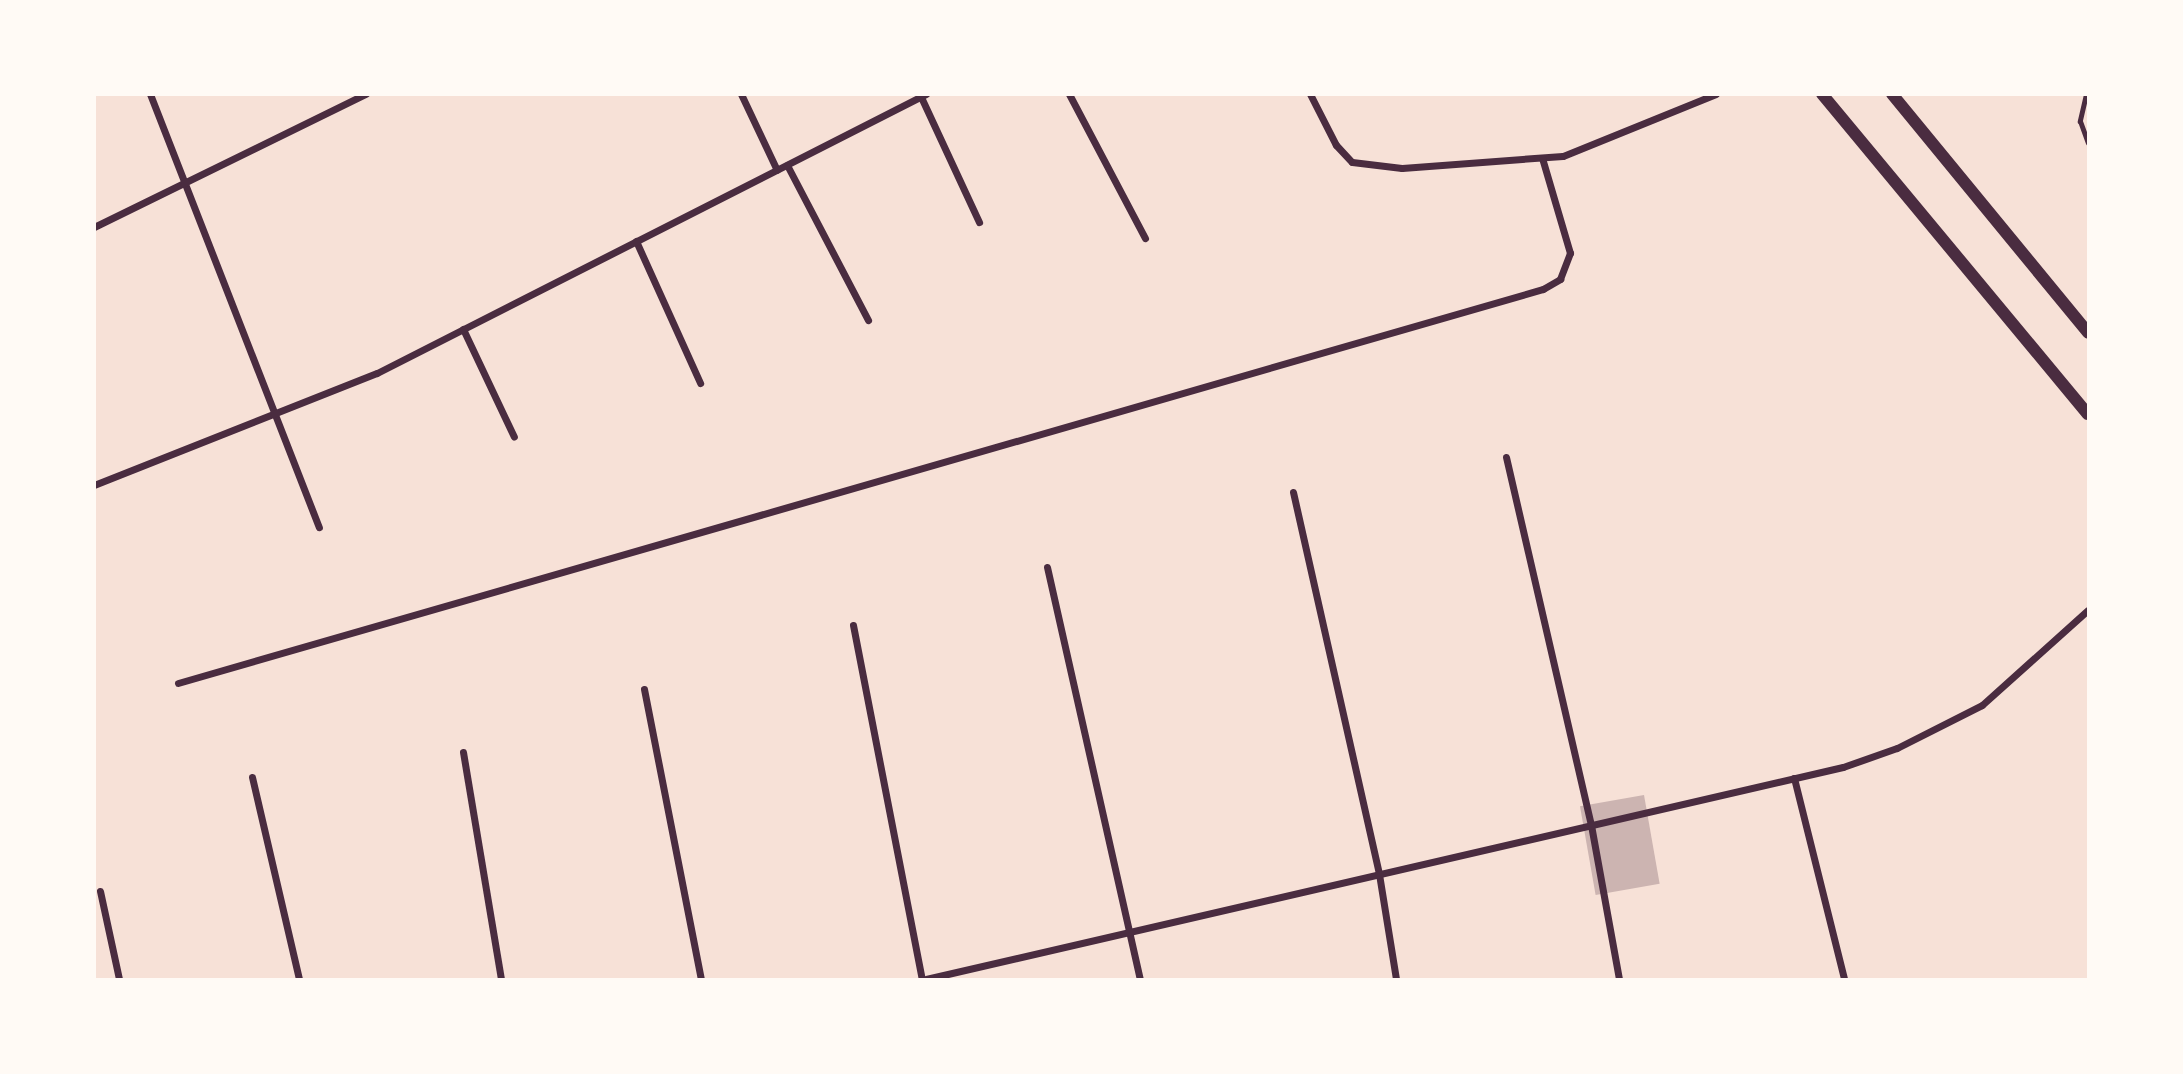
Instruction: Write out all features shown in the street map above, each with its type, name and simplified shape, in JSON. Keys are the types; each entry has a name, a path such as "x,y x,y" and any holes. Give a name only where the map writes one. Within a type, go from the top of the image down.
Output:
{"street":[{"path":"150,94 319,527"},
{"path":"741,94 777,170"},
{"path":"1069,94 1146,238"},
{"path":"1310,94 1336,145 1352,162 1373,168 1542,159 1585,150 1716,94"},
{"path":"1822,94 2088,414"},
{"path":"1892,94 2088,333"},
{"path":"94,226 186,184 364,95"},
{"path":"94,485 377,373 923,96 979,222"},
{"path":"178,683 1543,289 1560,279 1570,253 1542,159"},
{"path":"788,165 868,320"},
{"path":"636,241 700,383"},
{"path":"463,329 514,437"},
{"path":"1506,457 1591,825 1619,979"},
{"path":"1293,492 1379,874 1396,979"},
{"path":"1047,567 1139,979"},
{"path":"853,625 924,979 1794,778 1897,748 1971,711 2088,610"},
{"path":"644,689 701,979"},
{"path":"463,752 500,979"},
{"path":"252,776 299,979"},
{"path":"1794,778 1844,979"},
{"path":"100,891 119,979"}],"lane":[{"path":"2086,94 2080,121 2088,143"}],"building":[{"path":"1644,795 1660,884 1596,895 1580,806"}]}
